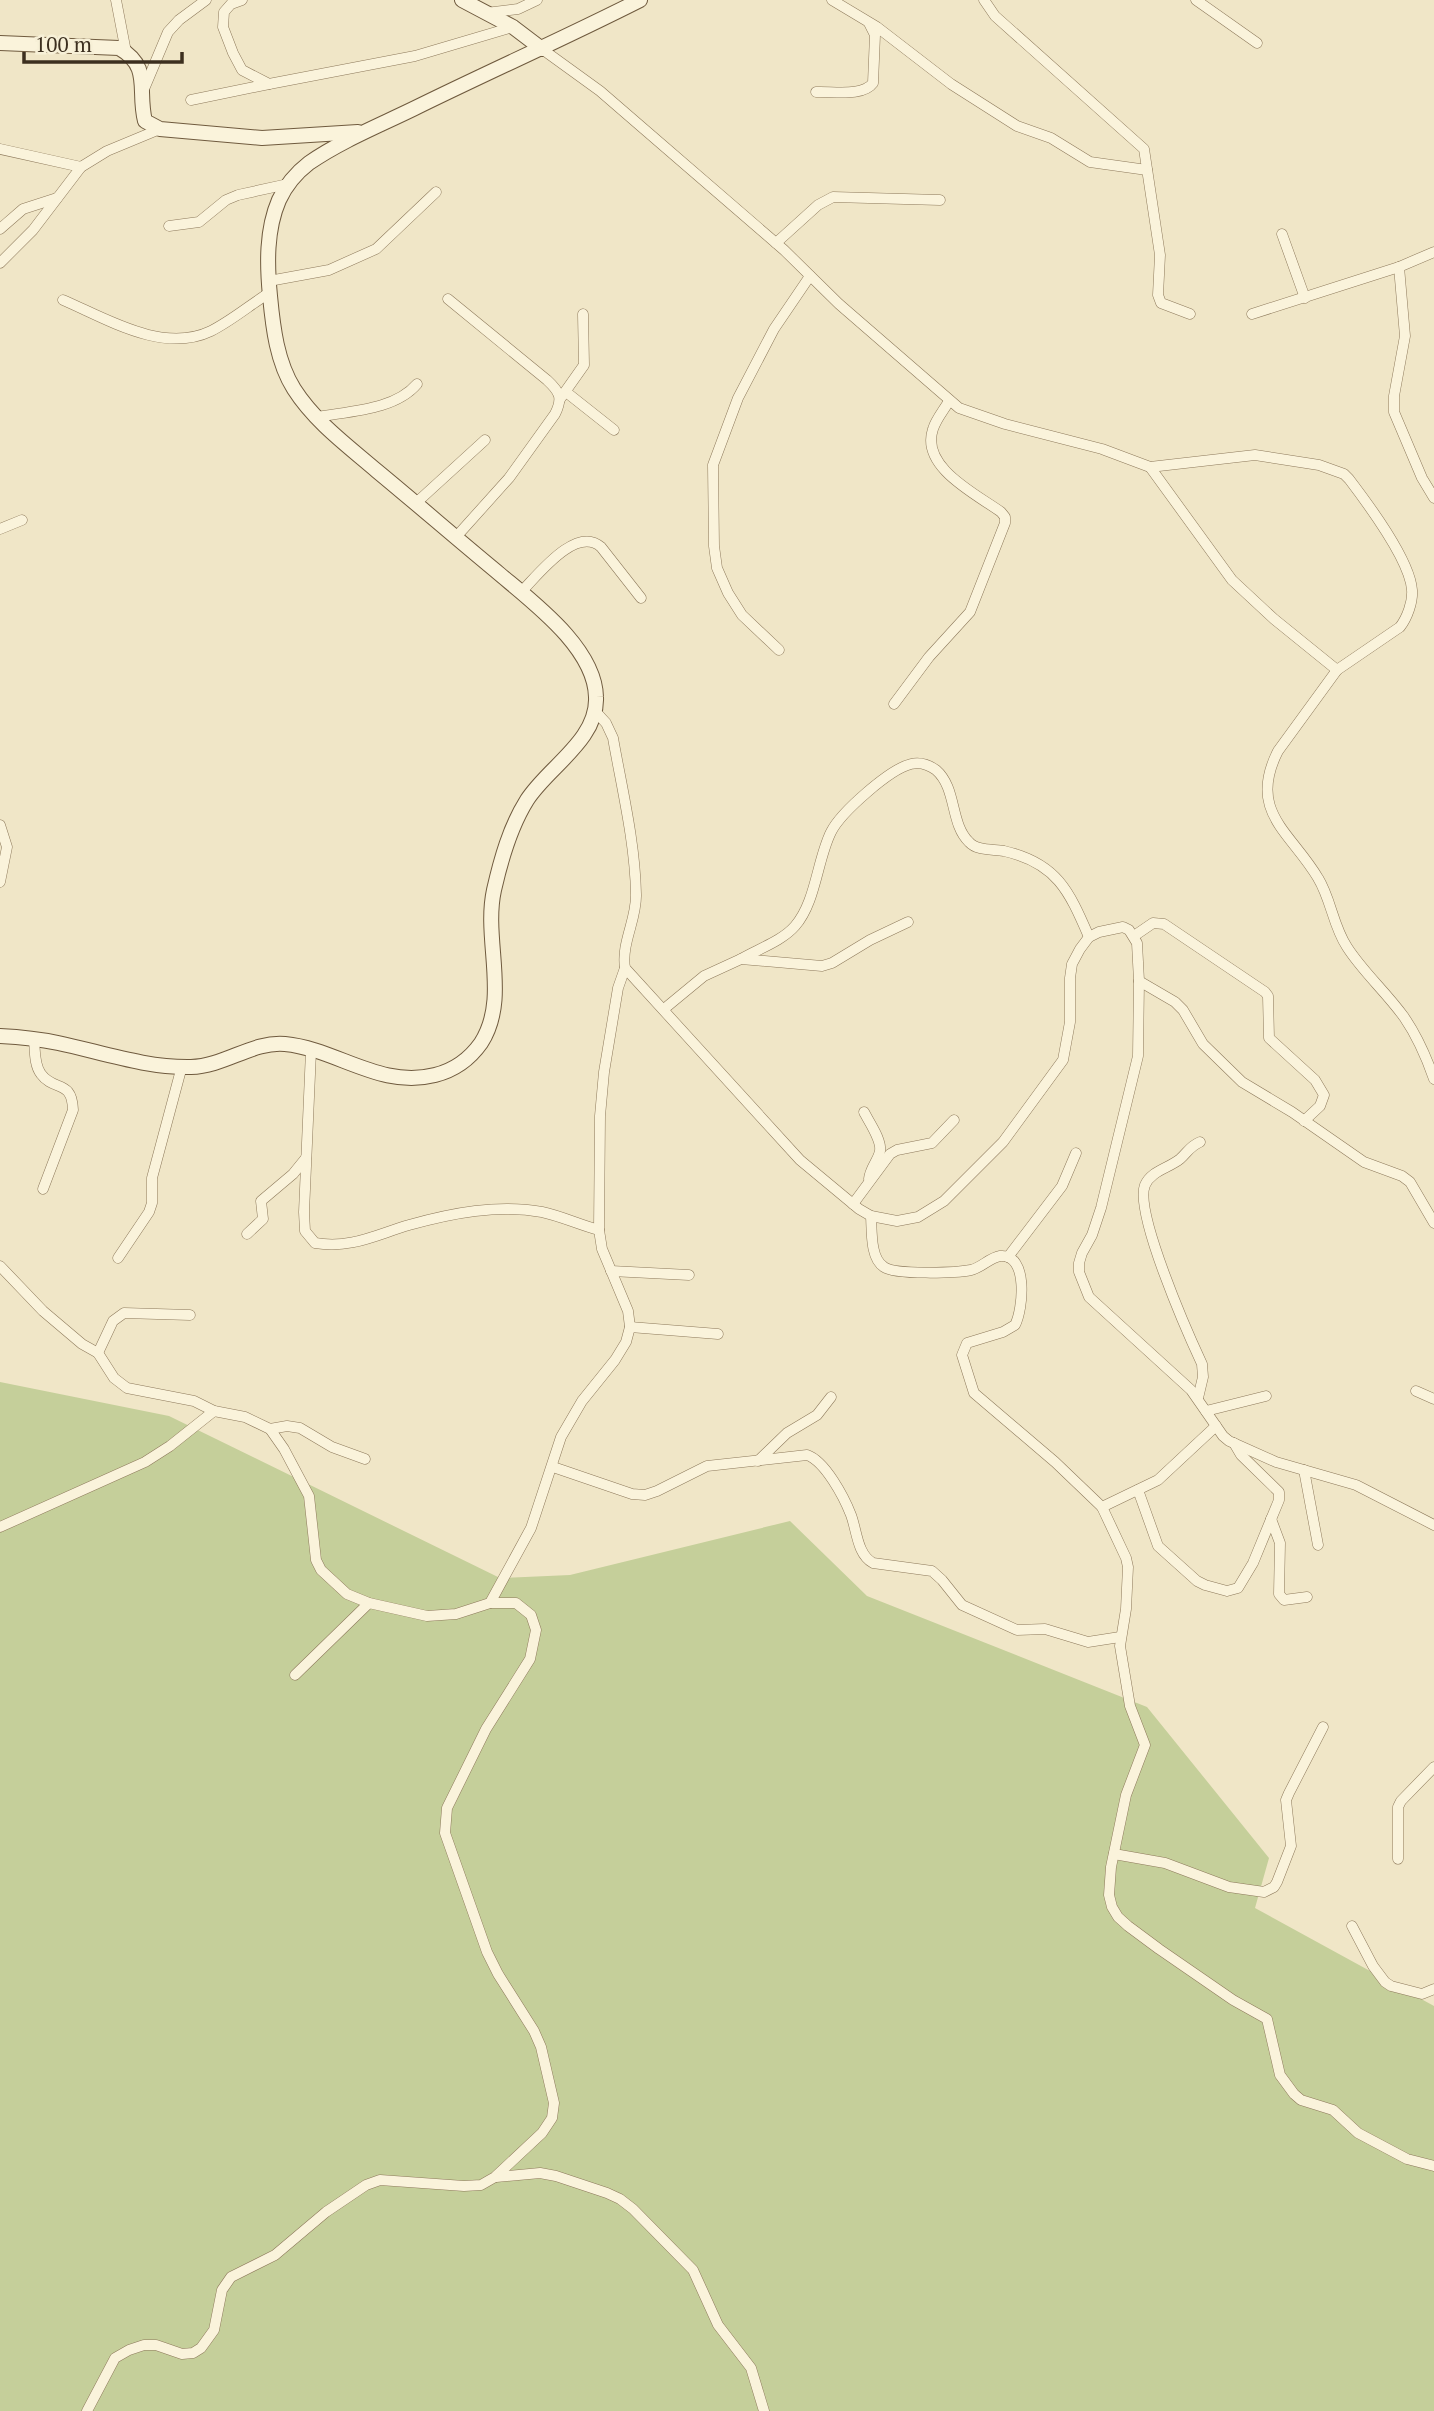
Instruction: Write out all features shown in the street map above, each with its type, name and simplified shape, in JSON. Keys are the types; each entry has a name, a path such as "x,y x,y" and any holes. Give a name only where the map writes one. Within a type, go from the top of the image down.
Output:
{"main road":[{"path":"462,0 513,27 542,49"},
{"path":"0,1036 52,1041 144,1062 182,1066 216,1064 261,1046 279,1043 311,1051 366,1071 409,1079 430,1077 452,1070 466,1061 479,1046 489,1029 494,1008 495,980 490,914 509,838 528,799 589,726 597,695 593,677 584,660 556,624 317,417 297,392 282,366 276,341 269,287 270,236 274,216 288,184 313,160 363,132 542,49 623,4 640,0"},
{"path":"0,43 119,48 132,55 139,65 145,121 160,129 262,138 363,132"}],"street":[{"path":"117,0 126,52"},
{"path":"142,94 168,32 206,0"},
{"path":"242,0 231,4 225,12 223,27 242,70 269,85"},
{"path":"485,13 518,9 537,0"},
{"path":"832,0 897,41 951,84 1017,126 1051,138 1090,162 1147,170"},
{"path":"984,0 995,16 1144,149 1160,255 1158,295 1161,303 1167,307 1190,314"},
{"path":"1196,0 1257,43"},
{"path":"816,92 867,90 873,83 875,35 866,20"},
{"path":"191,100 415,56 513,27"},
{"path":"542,49 600,91 776,243 839,304 950,401 970,413 1102,449 1150,467 1255,455 1319,465 1344,474 1349,479 1394,545 1410,581 1412,597 1400,627 1337,670 1278,751 1273,762 1268,801 1281,829 1318,877 1344,942 1403,1016 1422,1046 1434,1079"},
{"path":"0,263 33,230 80,167 107,151 160,129"},
{"path":"0,149 80,167"},
{"path":"170,226 199,222 226,200 238,195 288,184"},
{"path":"63,300 133,330 172,340 193,338 210,332 269,287 329,270 376,249 436,192"},
{"path":"776,243 818,205 833,197 940,200"},
{"path":"0,229 23,209 57,198"},
{"path":"1282,234 1305,298"},
{"path":"1252,314 1399,267 1434,252"},
{"path":"1399,267 1405,336 1394,396 1394,412 1422,478 1434,498"},
{"path":"779,650 742,615 717,568 714,546 713,464 738,398 774,330 810,276"},
{"path":"448,299 563,395 614,430"},
{"path":"456,537 509,478 555,414 563,395 584,365 583,314"},
{"path":"317,417 397,400 417,384"},
{"path":"894,704 929,657 970,612 1006,523 1001,512 945,472 933,457 933,429 950,401"},
{"path":"416,503 485,440"},
{"path":"1150,467 1232,580 1274,619 1337,670"},
{"path":"0,529 22,520"},
{"path":"521,592 565,549 584,541 595,542 601,547 642,598"},
{"path":"490,1603 531,1528 561,1437 571,1419 615,1360 631,1327 628,1311 603,1249 599,1230 600,1116 604,1072 618,988 625,968 625,952 636,905 633,853 613,738 606,723 595,711"},
{"path":"664,1009 704,976 741,959 794,927 807,904 833,829 878,785 901,767 913,763 928,766 941,776 964,836 970,844 1023,857 1057,877 1073,900 1089,937"},
{"path":"0,825 7,847 0,882"},
{"path":"741,959 822,966 908,922"},
{"path":"1134,936 1153,923 1164,924 1265,992 1268,996 1269,1038 1315,1080 1324,1095 1320,1106 1304,1121"},
{"path":"625,968 800,1160 870,1216 897,1221 918,1217 944,1202 1003,1142 1063,1060 1070,1022 1072,964 1089,937 1124,927 1134,936 1136,943 1139,1042 1135,1074 1101,1208 1092,1235 1082,1253 1079,1272 1089,1297 1198,1398 1223,1436 1276,1462 1366,1489 1434,1525"},
{"path":"1139,981 1175,1002 1183,1010 1203,1044 1231,1073 1364,1162 1402,1176 1431,1210 1434,1223"},
{"path":"34,1039 39,1073 45,1079 68,1090 73,1110 43,1189"},
{"path":"311,1051 305,1231 315,1243 338,1246 352,1244 411,1225 472,1211 498,1209 545,1213 599,1230"},
{"path":"118,1258 149,1212 152,1203 152,1178 182,1066"},
{"path":"864,1112 880,1144 880,1151 870,1168 869,1182"},
{"path":"853,1204 890,1154 932,1143 954,1120"},
{"path":"1198,1398 1203,1377 1202,1364 1169,1289 1143,1193 1148,1180 1178,1161 1193,1145 1200,1142"},
{"path":"1008,1257 1062,1186 1076,1153"},
{"path":"247,1234 263,1219 261,1201 293,1174 306,1158"},
{"path":"870,1216 878,1261 885,1268 897,1273 971,1270 998,1256 1008,1257 1017,1266 1022,1282 1018,1320 1010,1329 967,1343 963,1348 962,1355 974,1394 1055,1462 1102,1507 1128,1567 1126,1609 1120,1637 1130,1706 1146,1745 1126,1795 1114,1854 1110,1895 1112,1907 1118,1917 1159,1950 1233,2000 1267,2019 1280,2075 1294,2094 1333,2110 1359,2133 1407,2160 1434,2166"},
{"path":"0,1266 43,1311 98,1353 114,1378 127,1388 194,1401 270,1429 309,1496 316,1560 321,1570 347,1594 369,1603 428,1616 456,1614 490,1603 516,1603 531,1615 536,1630 530,1659 486,1729 447,1808 444,1821 445,1833 475,1921 498,1974 541,2047 554,2103 552,2118 542,2133 495,2177 481,2185 380,2180 366,2185 326,2212 275,2255 231,2277 222,2290 214,2330 201,2348 193,2353 182,2354 144,2344 115,2358 87,2411"},
{"path":"611,1271 689,1275"},
{"path":"98,1353 113,1321 124,1313 190,1315"},
{"path":"631,1327 718,1334"},
{"path":"1416,1391 1434,1399"},
{"path":"1206,1411 1266,1396"},
{"path":"758,1461 787,1433 817,1415 831,1397"},
{"path":"0,1527 145,1462 170,1446 214,1410"},
{"path":"1102,1507 1158,1479 1216,1426"},
{"path":"270,1429 300,1427 332,1447 365,1458"},
{"path":"1138,1490 1158,1546 1197,1581 1227,1591 1237,1588 1253,1563 1279,1500 1279,1492 1241,1455 1234,1443"},
{"path":"553,1467 632,1494 645,1495 707,1466 807,1455 820,1461 849,1511 862,1553 873,1563 932,1571 962,1605 1017,1630 1045,1629 1088,1642 1120,1637"},
{"path":"1304,1470 1318,1545"},
{"path":"1271,1519 1280,1543 1279,1594 1284,1600 1307,1597"},
{"path":"295,1675 369,1603"},
{"path":"1114,1854 1166,1863 1228,1887 1269,1891 1277,1882 1291,1846 1286,1800 1323,1727"},
{"path":"1398,1859 1398,1807 1434,1767"},
{"path":"1352,1926 1384,1982 1422,1994 1434,1989"},
{"path":"495,2177 540,2173 555,2176 607,2193 633,2209 692,2270 718,2325 751,2368 764,2411"}],"green space":[{"path":"0,1382 169,1416 500,1578 570,1575 790,1521 867,1596 1147,1707 1269,1858 1255,1908 1434,2006 1434,2411 0,2411"}]}
